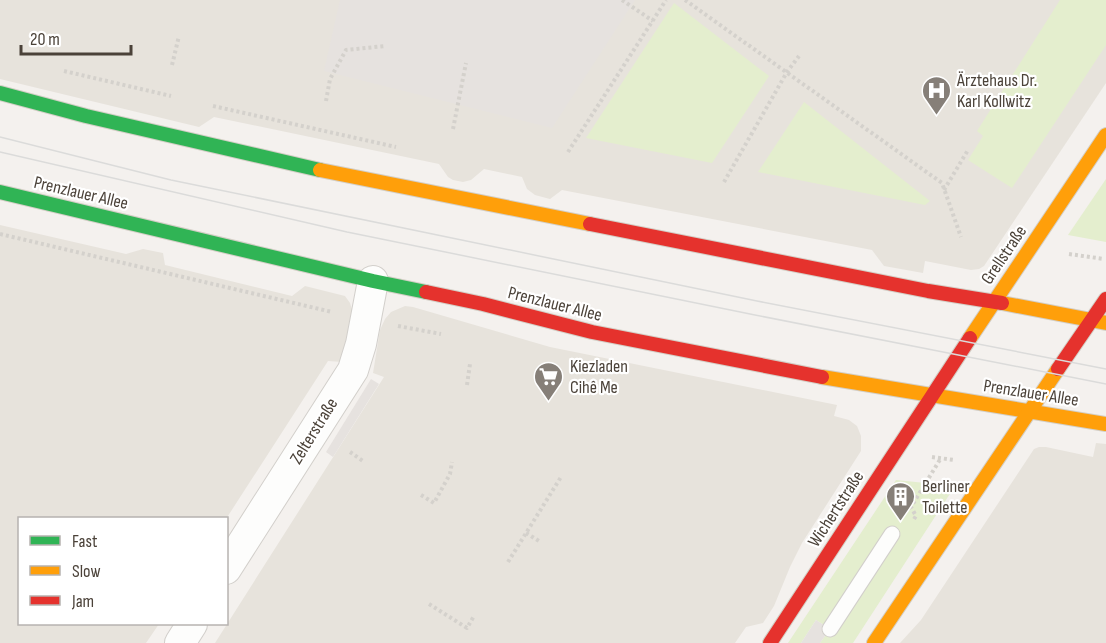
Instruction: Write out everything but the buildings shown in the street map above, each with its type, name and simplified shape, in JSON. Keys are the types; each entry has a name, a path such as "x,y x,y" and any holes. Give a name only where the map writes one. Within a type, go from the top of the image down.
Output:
{"main road":[{"path":"0,93 86,116 328,172 928,291 1106,323"},
{"name":"Grellstraße","path":"932,395 1106,135"},
{"name":"Prenzlauer Allee","path":"0,192 373,281 483,304 592,332 849,382 1106,424"},
{"path":"874,643 1106,299"},
{"name":"Wichertstraße","path":"770,643 932,395"}],"street":[{"name":"Zelterstraße","path":"228,566 353,370 361,344 373,281"},
{"path":"180,643 191,625"}],"lane":[{"path":"830,629 892,534"}],"path":[{"path":"622,0 653,21"},
{"path":"568,152 666,0"},
{"path":"685,0 942,183 961,237"},
{"path":"172,65 179,36"},
{"path":"326,101 330,79 346,50 384,46"},
{"path":"724,182 787,72 799,56"},
{"path":"453,129 466,63"},
{"path":"63,70 179,98"},
{"path":"212,106 398,147"},
{"path":"944,190 969,150"},
{"path":"1063,253 1104,259"},
{"path":"467,385 470,364"},
{"path":"350,452 363,461"},
{"path":"923,455 961,461"},
{"path":"910,507 941,458"},
{"path":"422,495 434,503 450,474 452,462"},
{"path":"508,562 561,477"},
{"path":"901,505 910,507 916,516 900,539 885,529 901,505"},
{"path":"526,533 539,541"},
{"path":"429,604 467,628 474,616"}],"shaded area":[{"path":"0,0 1106,0 1106,83 984,266 971,270 925,261 923,273 884,266 872,250 562,190 550,199 535,195 527,189 522,177 484,169 471,180 463,182 448,177 439,164 214,117 199,127 0,79"},
{"path":"340,0 635,0 552,128 324,71"},
{"path":"0,225 126,254 143,249 163,253 165,265 292,296 305,286 345,296 353,313 342,362 328,361 227,517 18,517 18,625 158,625 146,643 0,643"},
{"path":"405,306 413,307 550,347 837,405 834,416 849,420 857,426 861,436 861,451 802,543 774,606 763,623 746,627 735,643 215,643 384,377 373,373 380,330 391,312"},
{"path":"371,379 379,384 333,457 326,452"},
{"path":"1096,443 1106,444 1106,643 900,643 921,620 1034,449 1046,447 1093,457"},
{"path":"816,620 830,629 820,643 801,643"}],"green space":[{"path":"1060,0 1106,0 1106,45 1012,188 968,160 983,136 977,131"},
{"path":"674,3 769,76 712,163 586,138"},
{"path":"804,102 930,201 925,205 758,172"},
{"path":"1106,179 1106,242 1068,235"},
{"path":"896,480 955,486 853,643 820,643 830,629 816,620 801,643 788,643"}],"tram line":[{"path":"0,137 171,180 757,301 1106,369"},
{"path":"0,152 347,232 1106,384"}],"traffic: fast":[{"path":"0,93 86,116 320,170"},
{"path":"0,192 426,292"}],"traffic: slow":[{"path":"970,338 1106,135"},
{"path":"320,170 590,224"},
{"path":"1002,303 1106,323"},
{"path":"874,643 1058,369"},
{"path":"822,377 1106,424"}],"traffic: jam":[{"path":"590,224 928,291 1002,303"},
{"path":"426,292 592,332 822,377"},
{"path":"1058,369 1106,299"},
{"path":"770,643 970,338"}],"place":[{"name":"Ärztehaus Dr. Karl Kollwitz","path":"936,116"},
{"name":"Kiezladen Cihê Me","path":"549,402"},
{"name":"Berliner Toilette","path":"901,522"}]}
